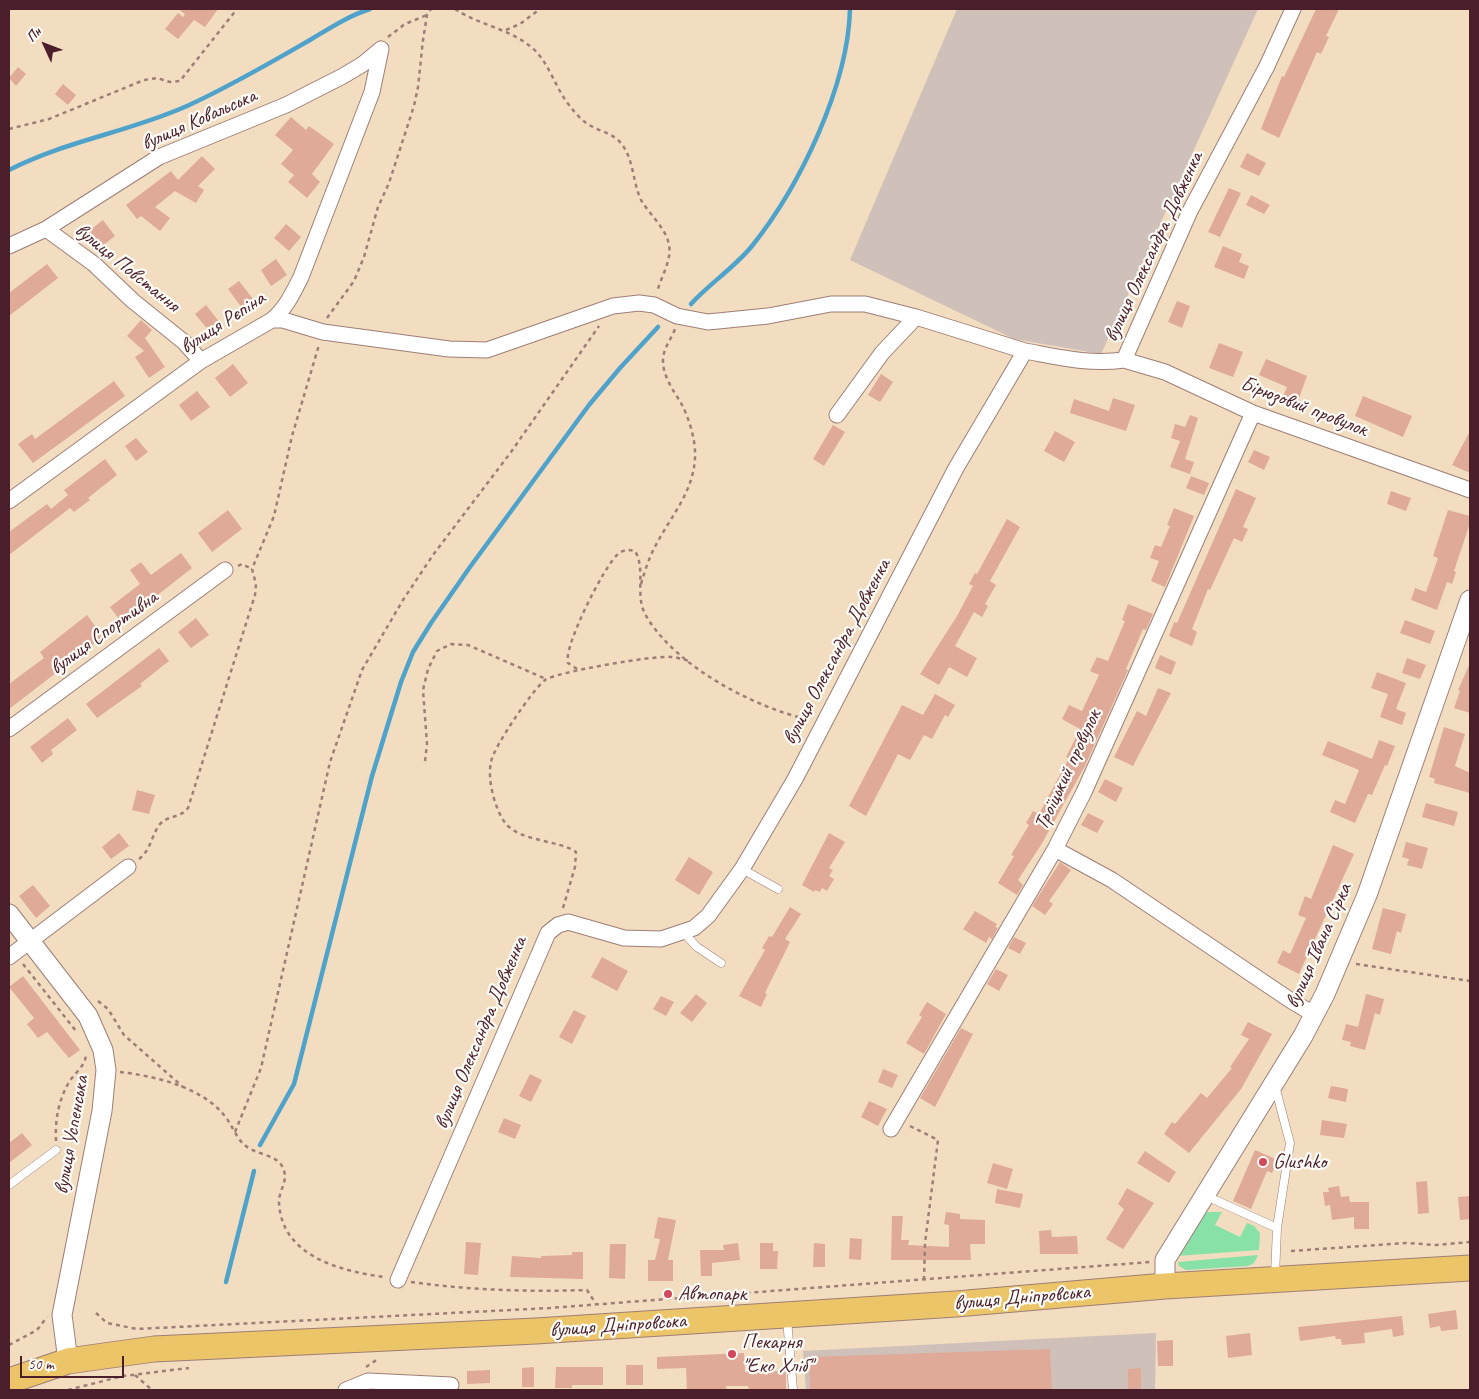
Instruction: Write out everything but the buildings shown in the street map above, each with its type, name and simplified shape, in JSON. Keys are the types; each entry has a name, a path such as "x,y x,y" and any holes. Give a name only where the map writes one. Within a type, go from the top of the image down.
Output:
{"highway":[{"name":"вулиця Дніпровська","path":"9,1381 68,1361 154,1349 536,1331 956,1304 1165,1286 1470,1268"}],"street":[{"name":"вулиця Олександра Довженка","path":"398,1280 542,943 553,928 568,922 624,938 641,940 661,939 684,933 694,928 708,916 742,869 794,779 956,468 1025,351 1084,362 1124,360 1190,211 1259,82 1293,9"},
{"name":"вулиця Ковальська","path":"12,240 46,230 159,157 286,105 343,76 363,64 381,49"},
{"name":"вулиця Рєпіна","path":"9,501 201,361 272,320 288,303 301,277 372,92 381,49"},
{"name":"вулиця Повстання","path":"46,230 94,264 133,301 184,342 201,361"},
{"path":"272,320 283,320 323,332 449,349 487,350 613,306 638,303 654,305 677,316 708,322 734,320 808,307 865,304 916,317 1025,351"},
{"path":"837,415 882,353 916,317"},
{"name":"Бірюзовий провулок","path":"1124,360 1165,372 1253,413 1470,490"},
{"name":"Троїцький провулок","path":"894,1124 1055,849 1084,792 1253,413"},
{"name":"вулиця Спортивна","path":"9,729 225,570"},
{"name":"вулиця Івана Сірка","path":"1165,1286 1165,1260 1275,1084 1315,1014 1339,961 1401,802 1470,600"},
{"path":"1055,849 1112,880 1290,1000 1315,1014"},
{"path":"11,955 128,867"},
{"name":"вулиця Успенська","path":"9,914 88,1016 103,1050 106,1070 102,1111 62,1315 68,1361"},
{"path":"346,1390 368,1382 451,1385"}],"lane":[{"path":"742,869 778,889"},
{"path":"684,933 697,947 721,963"},
{"path":"1275,1084 1290,1143 1277,1228 1275,1252 1276,1280"},
{"path":"9,1185 56,1150"},
{"path":"1204,1195 1277,1228"},
{"path":"787,1315 793,1390"}],"path":[{"path":"9,129 49,119 144,80 157,78 170,82 180,80 237,9"},
{"path":"128,867 147,853 160,825 167,819 182,816 188,808 255,595 256,584 252,569 274,516 292,436 327,317 357,273 364,258 378,207 389,183 418,87 427,16 431,9"},
{"path":"455,9 469,17 506,30 530,46 542,58 559,90 578,115 589,125 615,138 628,155 634,182 642,200 669,244 669,258 663,270 654,305"},
{"path":"506,30 520,24 540,9"},
{"path":"381,49 386,39 405,24 427,16"},
{"path":"235,1132 255,1088 261,1068 330,762 362,670 403,600 428,563 512,452 613,306"},
{"path":"640,586 651,554 687,493 696,456 690,426 682,404 671,388 663,361 664,350 673,333 677,316"},
{"path":"577,669 571,667 566,658 574,634 607,568 617,556 628,549 635,550 638,555 640,600 646,614 677,652 714,680 770,708 811,720 827,718"},
{"path":"425,761 427,744 423,690 428,669 438,651 451,644 468,645 546,679"},
{"path":"553,928 561,913 575,867 576,852 522,834 507,824 497,807 490,774 491,760 532,692 546,679 577,669 656,657 672,656 690,661"},
{"path":"11,955 78,1034"},
{"path":"1339,961 1470,981"},
{"path":"94,995 108,1009 124,1034 186,1089"},
{"path":"56,1150 55,1118 68,1084 85,1061 86,1054"},
{"path":"106,1070 140,1074 186,1089 203,1098 224,1114 243,1145 281,1164 286,1179 279,1200 282,1223 297,1244 320,1262 361,1274 445,1286 499,1290 587,1290 596,1304"},
{"path":"894,1124 938,1140 928,1219 924,1280"},
{"path":"1291,1251 1406,1243 1436,1245 1470,1242"},
{"path":"96,1312 107,1323 137,1329 550,1308 1149,1262"},
{"path":"9,1345 37,1330 47,1316"},
{"path":"135,1374 152,1390"}],"shaded area":[{"path":"957,9 1258,9 1101,354 1014,339 850,260"},
{"path":"1156,1333 1155,1390 806,1390 803,1351"}],"green space":[{"path":"1204,1212 1222,1212 1215,1225 1240,1237 1247,1223 1254,1226 1260,1233 1259,1250 1177,1256"},
{"path":"1258,1255 1254,1263 1248,1266 1186,1270 1179,1266 1178,1262"}],"waterway":[{"path":"9,170 52,151 143,123 187,106 218,91 354,15 370,9"},
{"path":"691,304 752,246 770,222 804,165 831,102 841,70 850,9"},
{"path":"260,1145 294,1084 372,776 401,682 413,652 470,567 589,405 658,327"},
{"path":"226,1282 254,1171"}],"place":[{"name":"Glushko","path":"1263,1162"},
{"name":"Автопарк","path":"668,1294"},
{"name":"Пекарня \"Еко Хліб\"","path":"732,1354"}]}
